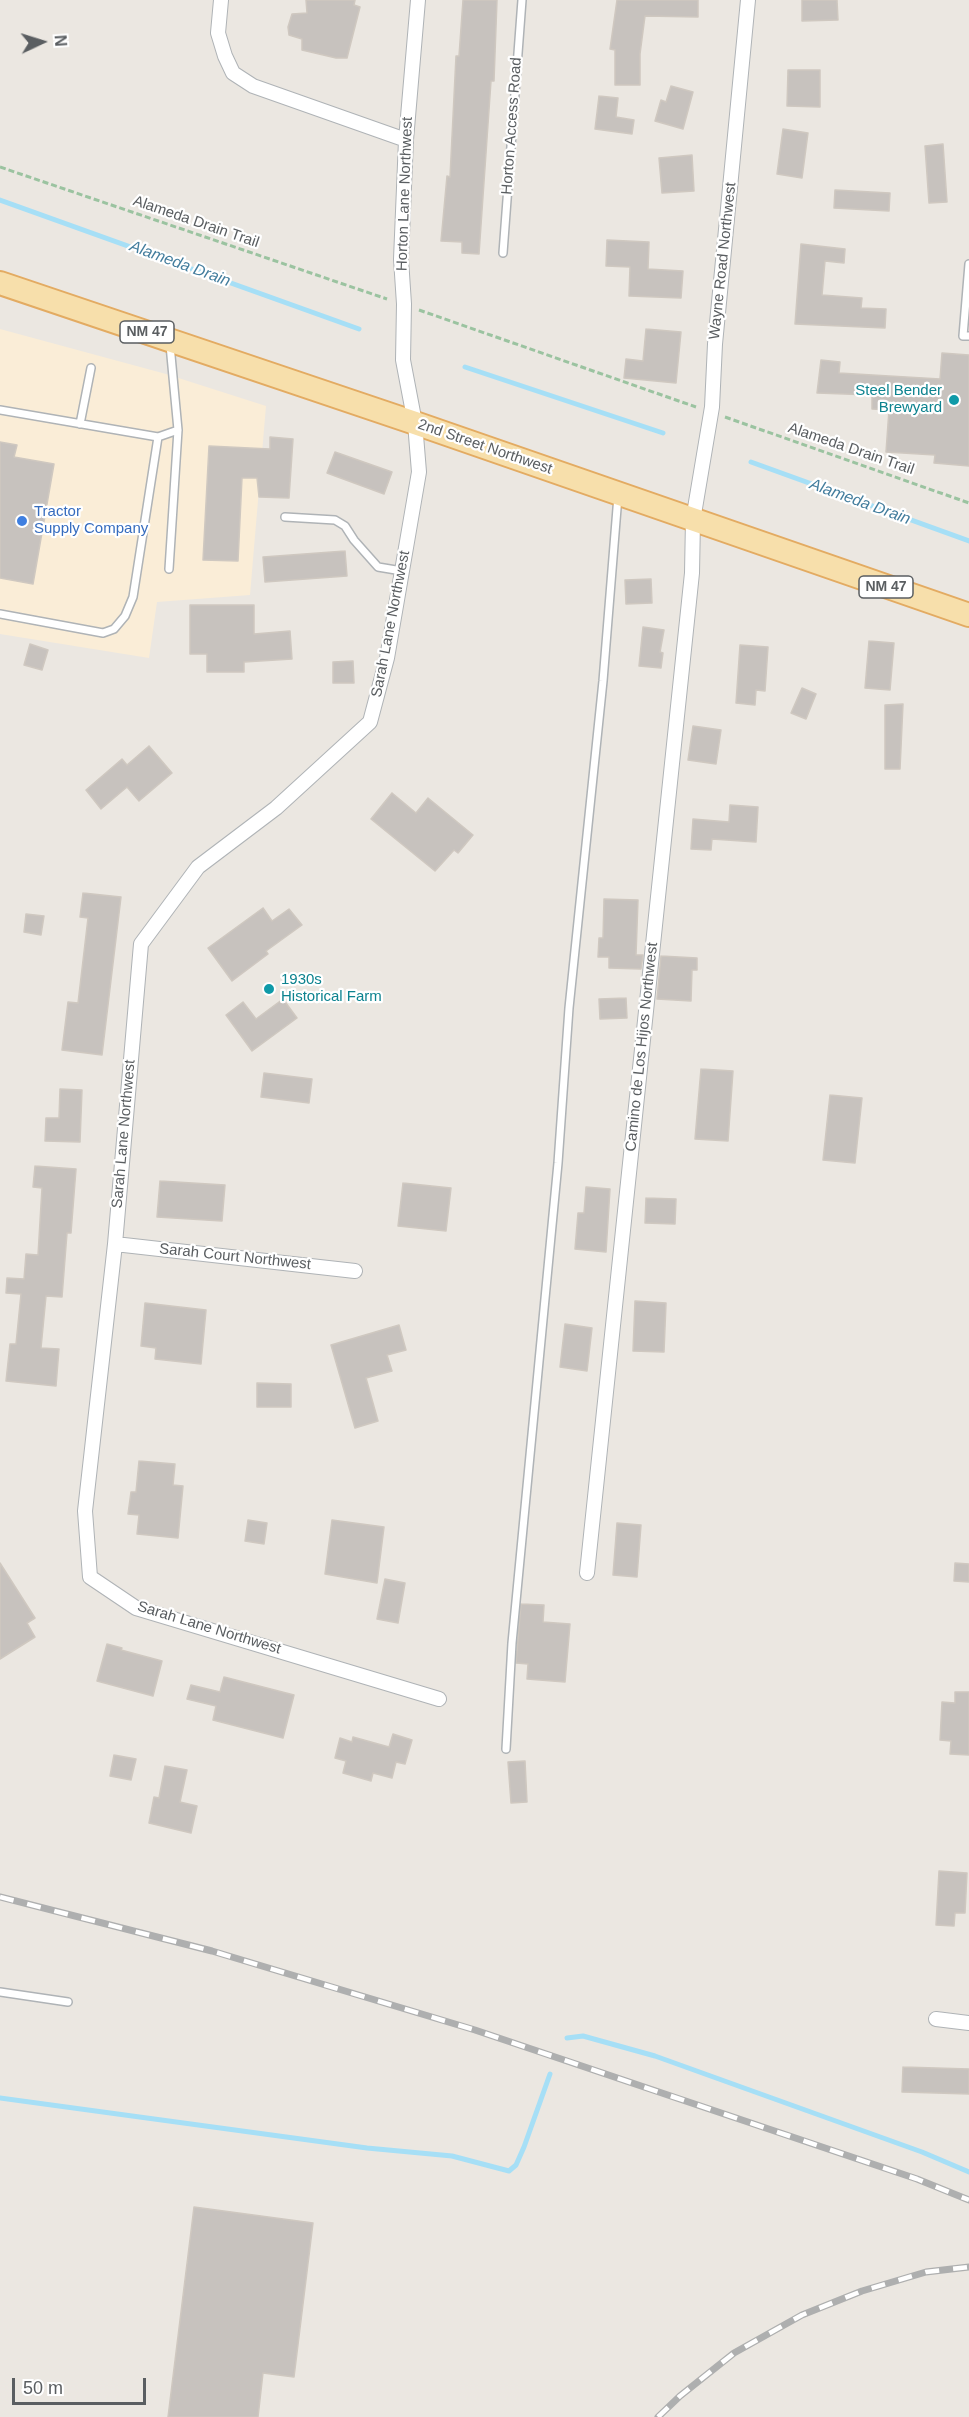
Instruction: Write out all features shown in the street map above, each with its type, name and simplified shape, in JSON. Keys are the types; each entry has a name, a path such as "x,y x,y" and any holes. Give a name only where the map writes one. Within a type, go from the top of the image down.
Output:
{"main road":[{"name":"2nd Street Northwest","path":"0,283 415,423 969,615"}],"street":[{"path":"221,0 218,33 233,73 253,86 406,140"},
{"name":"Horton Lane Northwest","path":"415,423 403,360 404,304 401,259 406,140 418,0"},
{"name":"Wayne Road Northwest","path":"693,520 712,408 715,344 748,0"},
{"name":"Sarah Lane Northwest","path":"415,423 419,472 387,658 370,722 276,808 198,867 141,944 115,1244 85,1511 90,1577 136,1608 439,1699"},
{"name":"Camino de Los Hijos Northwest","path":"586,1573 689,597 693,520"},
{"name":"Sarah Court Northwest","path":"115,1244 355,1271"},
{"path":"936,2019 969,2023"}],"lane":[{"name":"Horton Access Road","path":"503,253 522,0"},
{"path":"969,264 963,336 969,336"},
{"path":"169,340 178,430 169,569"},
{"path":"80,424 91,368"},
{"path":"0,410 158,438 178,430"},
{"path":"0,614 104,633 114,629 125,616 133,597 158,438"},
{"path":"506,1749 512,1643 558,1163 569,1008 603,681 618,494"},
{"path":"285,517 335,520 345,526 378,567 402,571"},
{"path":"0,1992 68,2002"}],"path":[{"name":"Alameda Drain Trail","path":"0,167 385,298"},
{"path":"423,311 697,407"},
{"name":"Alameda Drain Trail","path":"724,417 969,503"}],"shaded area":[{"path":"0,329 166,374 266,406 250,595 157,602 149,658 0,634"}],"building":[{"path":"306,0 355,0 354,5 360,7 347,58 336,58 302,50 302,39 289,35 288,27 292,14 307,13"},
{"path":"463,0 497,0 494,81 491,81 479,254 462,253 462,242 441,241 447,176 450,177 456,56 459,56"},
{"path":"617,0 698,0 698,17 645,16 640,54 640,85 615,85 615,50 610,49"},
{"path":"802,0 837,0 838,20 802,21"},
{"path":"788,70 820,70 820,107 787,106"},
{"path":"671,86 693,92 683,129 655,121 661,100 666,102"},
{"path":"599,96 618,98 616,117 634,120 632,134 595,129"},
{"path":"783,129 808,133 802,178 777,174"},
{"path":"943,144 947,202 929,203 925,146"},
{"path":"692,155 694,191 662,193 659,158"},
{"path":"835,190 890,193 889,211 834,208"},
{"path":"607,240 649,242 648,269 683,271 681,298 629,296 630,267 606,266"},
{"path":"801,244 845,249 844,263 825,261 822,295 862,298 861,308 886,309 885,328 795,324"},
{"path":"646,329 681,332 676,383 624,378 626,359 643,361"},
{"path":"942,353 969,355 969,466 934,463 935,455 886,452 889,410 872,409 872,395 817,393 821,360 840,362 839,373 940,379"},
{"path":"270,437 293,439 289,498 259,497 257,478 242,478 238,561 203,560 209,446 270,449"},
{"name":"Tractor Supply Company","path":"0,442 17,445 14,457 54,464 33,584 0,578"},
{"path":"335,452 392,472 384,494 327,473"},
{"path":"345,551 347,576 265,582 263,557"},
{"path":"651,579 652,603 626,604 625,580"},
{"path":"190,605 254,605 254,634 290,631 292,659 244,662 244,672 207,672 207,654 190,654"},
{"path":"643,627 664,630 660,652 663,653 661,668 639,666"},
{"path":"869,641 894,643 890,690 865,688"},
{"path":"30,644 48,650 42,670 24,665"},
{"path":"740,645 768,647 765,691 756,690 755,705 736,703"},
{"path":"353,661 354,683 333,683 333,662"},
{"path":"802,688 816,694 806,719 791,713"},
{"path":"903,704 900,769 885,769 885,705"},
{"path":"693,726 721,730 716,764 688,760"},
{"path":"149,746 172,773 139,801 127,787 101,809 86,790 122,759 127,765"},
{"path":"392,793 416,813 428,798 473,835 458,853 454,850 435,871 371,819"},
{"path":"730,805 758,807 756,842 712,839 711,850 691,849 693,819 729,822"},
{"path":"83,893 121,897 102,1055 62,1050 68,1002 78,1003 88,918 80,917"},
{"path":"604,899 638,900 636,955 643,955 641,969 609,968 609,957 598,957 599,938 603,938"},
{"path":"263,908 272,921 289,909 302,925 266,951 268,954 232,981 208,948"},
{"path":"26,914 44,916 41,935 24,932"},
{"path":"661,956 697,958 697,970 692,970 691,1001 657,999"},
{"path":"626,998 627,1018 600,1019 599,999"},
{"path":"283,999 297,1018 252,1051 226,1015 243,1002 256,1019"},
{"path":"701,1069 733,1071 728,1141 695,1139"},
{"path":"264,1073 312,1079 309,1103 261,1097"},
{"path":"60,1089 82,1090 80,1142 45,1141 46,1118 59,1118"},
{"path":"830,1095 862,1098 855,1163 823,1160"},
{"path":"35,1166 76,1169 71,1233 67,1233 62,1297 46,1296 41,1348 59,1349 56,1386 6,1381 10,1344 16,1344 21,1294 6,1293 7,1278 24,1279 26,1254 38,1255 42,1188 33,1187"},
{"path":"160,1181 225,1185 222,1221 157,1217"},
{"path":"403,1183 451,1188 446,1231 398,1226"},
{"path":"586,1187 610,1189 606,1252 575,1249 578,1213 584,1213"},
{"path":"646,1198 676,1199 675,1224 645,1223"},
{"path":"635,1301 666,1303 664,1352 633,1351"},
{"path":"145,1303 206,1310 201,1364 155,1359 156,1348 141,1346"},
{"path":"565,1324 592,1328 587,1371 560,1367"},
{"path":"399,1325 406,1350 387,1355 392,1371 366,1378 378,1421 355,1428 331,1345"},
{"path":"257,1383 291,1384 291,1407 257,1407"},
{"path":"139,1461 175,1464 173,1485 183,1486 178,1538 137,1534 139,1515 128,1514 131,1492 136,1492"},
{"path":"248,1520 267,1523 264,1544 245,1541"},
{"path":"332,1520 384,1527 377,1583 325,1574"},
{"path":"617,1523 641,1525 637,1577 613,1575"},
{"path":"0,1563 35,1618 27,1623 35,1637 0,1659"},
{"path":"955,1563 969,1564 969,1582 954,1581"},
{"path":"385,1579 405,1583 398,1623 377,1619"},
{"path":"521,1604 544,1605 543,1622 570,1624 565,1682 527,1679 528,1664 516,1663"},
{"path":"107,1644 162,1661 153,1696 97,1681"},
{"path":"224,1677 294,1695 283,1738 213,1720 216,1706 187,1699 191,1685 220,1692"},
{"path":"955,1692 969,1692 969,1755 950,1754 951,1741 940,1740 942,1702 955,1703"},
{"path":"393,1734 412,1740 405,1764 396,1762 392,1778 373,1773 371,1781 343,1773 346,1761 335,1758 340,1738 352,1742 353,1737 389,1747"},
{"path":"114,1755 136,1759 131,1780 110,1776"},
{"path":"525,1761 527,1802 511,1803 508,1762"},
{"path":"165,1766 187,1770 180,1802 197,1806 191,1833 149,1823 154,1797 159,1798"},
{"path":"939,1871 967,1873 965,1913 955,1913 954,1926 936,1925"},
{"path":"903,2067 969,2069 969,2094 902,2092"},
{"path":"194,2207 313,2223 294,2377 263,2373 258,2417 168,2417"}],"waterway":[{"name":"Alameda Drain","path":"0,200 359,329"},
{"name":"Alameda Drain","path":"465,367 663,433"},
{"name":"Alameda Drain","path":"751,462 969,541"},
{"path":"567,2038 583,2036 655,2056 922,2152 969,2172"},
{"path":"0,2098 367,2148 452,2156 509,2171 516,2165 524,2147 550,2074"}],"railway":[{"path":"0,1897 212,1951 475,2030 917,2179 969,2200"},
{"path":"658,2417 680,2396 734,2353 802,2315 862,2291 926,2272 969,2267"}],"place":[{"name":"Steel Bender Brewyard","path":"954,400"},
{"name":"Tractor Supply Company","path":"22,521"},
{"name":"1930s Historical Farm","path":"269,989"}]}
